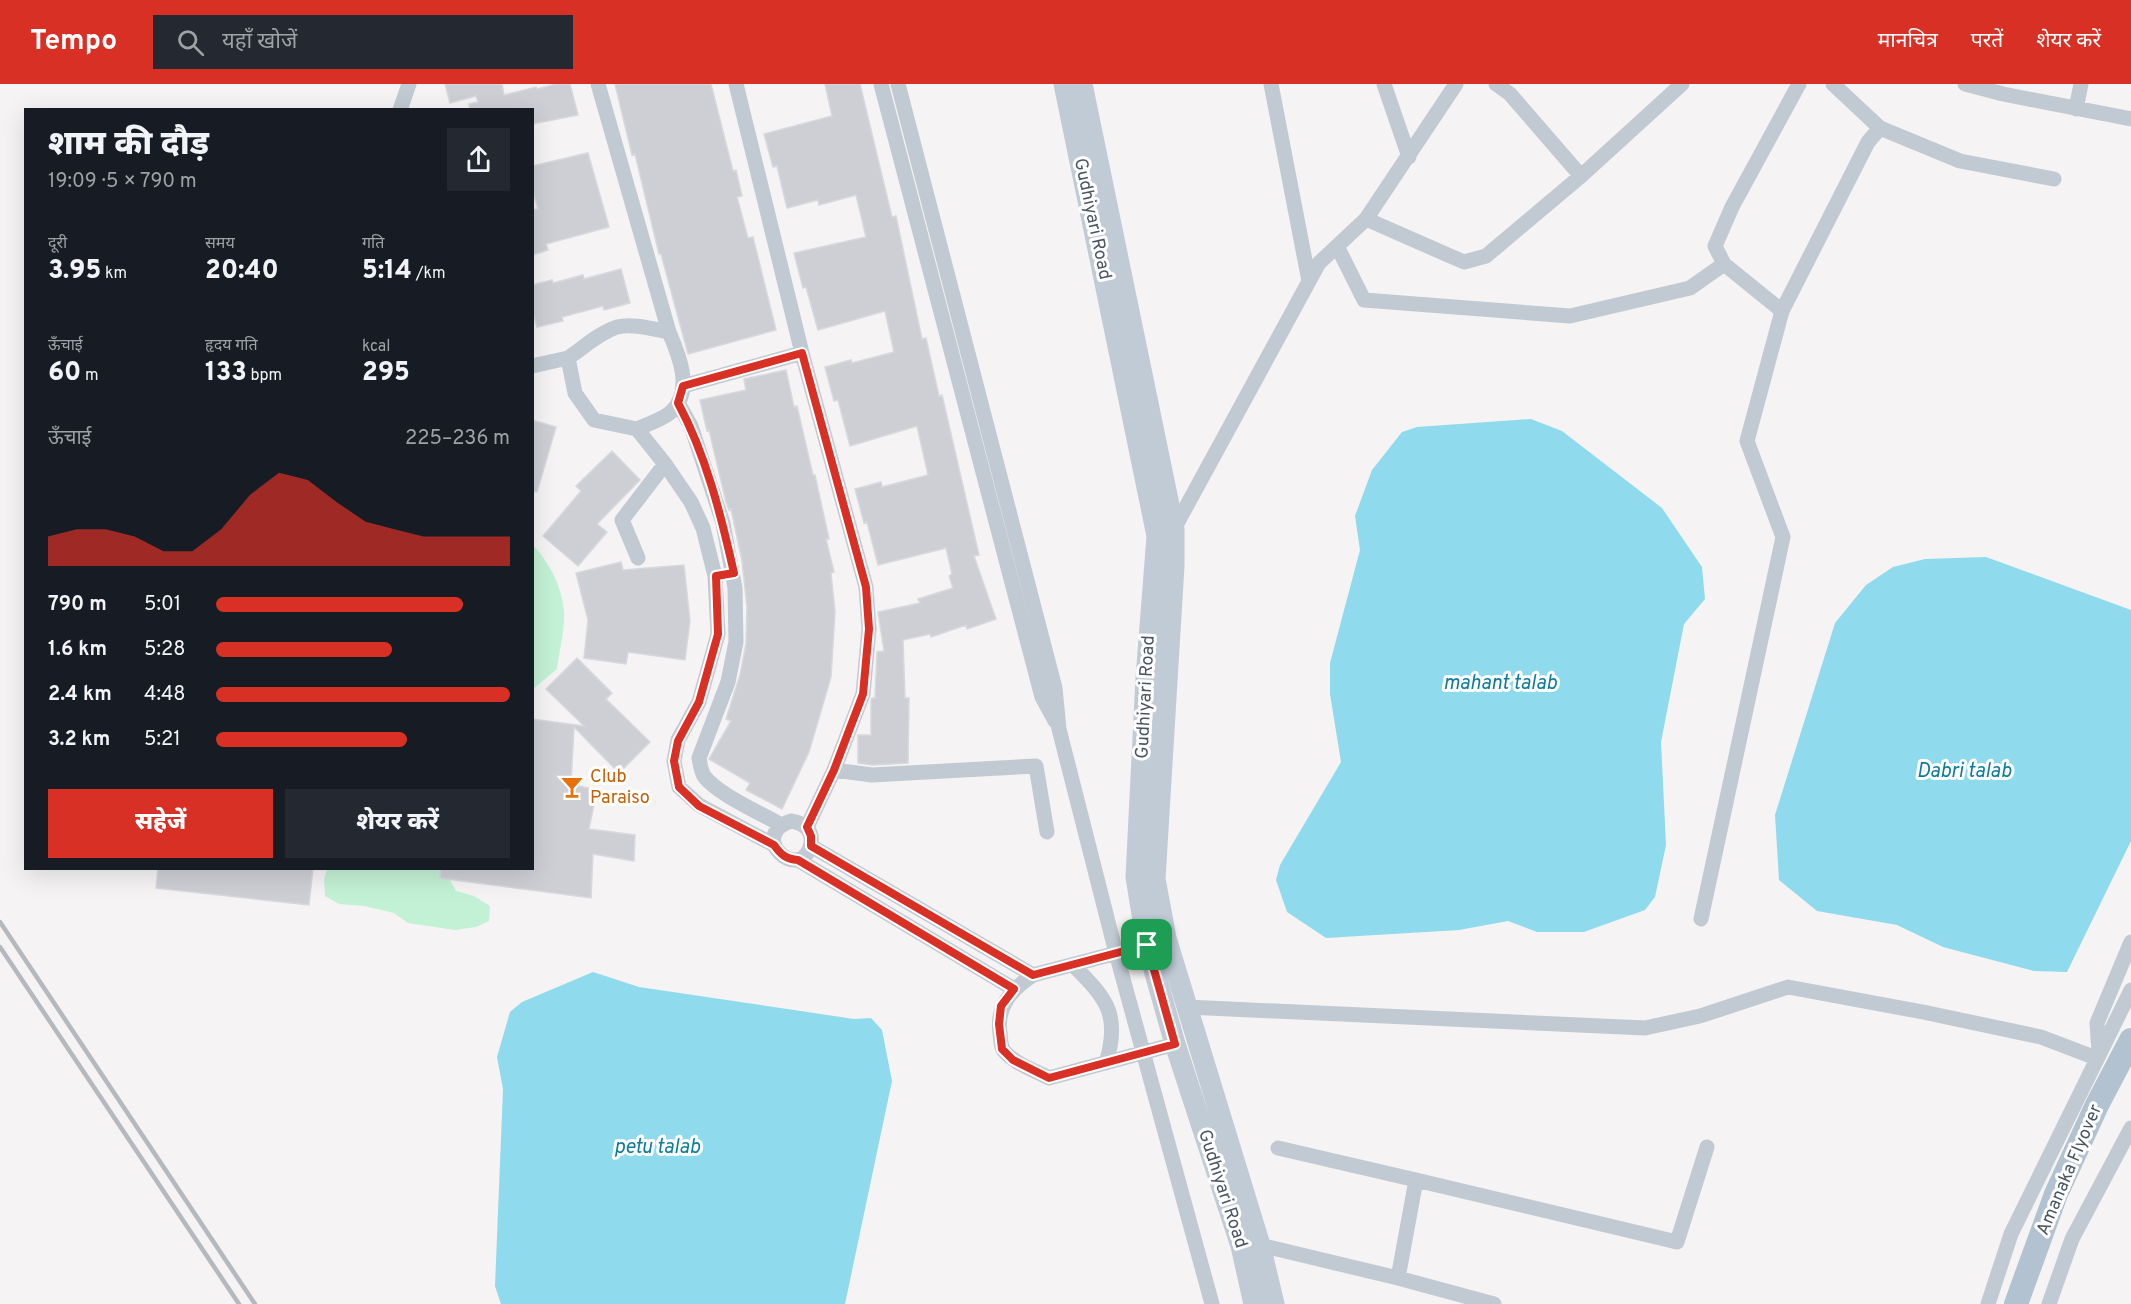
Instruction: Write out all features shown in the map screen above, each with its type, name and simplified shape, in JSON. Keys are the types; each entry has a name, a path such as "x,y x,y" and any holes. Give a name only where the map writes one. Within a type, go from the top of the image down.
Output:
{"main road":[{"name":"Amanaka Flyover","path":"2016,1304 2056,1194 2131,1040"}],"street":[{"path":"401,108 409,84"},
{"path":"568,358 575,393 594,420 637,429 670,413 678,403 683,386 680,360 669,332 598,84"},
{"path":"736,84 802,353 866,587 869,629 863,694 834,770 807,827"},
{"path":"881,84 1042,697 1059,729"},
{"path":"898,84 1052,677 1059,729 1116,953 1212,1304"},
{"path":"1271,84 1309,281"},
{"path":"1384,84 1408,157"},
{"path":"1166,533 1319,263 1366,219 1456,84"},
{"path":"1496,84 1510,94 1581,176"},
{"path":"1366,219 1464,262 1486,256 1581,176 1682,84"},
{"path":"1782,311 1724,264 1715,246 1728,217 1799,84"},
{"path":"1833,84 1880,128 1960,161 2054,179"},
{"path":"1965,84 2004,89 2076,109 2131,119"},
{"path":"2076,109 2081,84"},
{"name":"Gudhiyari Road","path":"1073,85 1166,533 1173,578 1155,879 1166,938 1260,1245 1274,1304"},
{"path":"1701,919 1783,537 1747,441 1782,311 1868,142 1880,128"},
{"path":"1337,246 1364,300 1570,316 1690,288 1724,264"},
{"path":"534,366 568,358 604,333 619,326 669,332"},
{"path":"683,386 802,353"},
{"path":"678,403 691,426 723,523 734,573 736,642 728,682 699,758 700,766 704,776 721,791 781,825"},
{"path":"637,429 691,502 703,528 716,576 718,634 699,702 678,741 674,761 679,787 699,806 774,845 779,853 788,859 798,860 1014,989"},
{"path":"638,558 622,520 665,464"},
{"name":"Gudhiyari Road","path":"1166,533 1146,678 1136,877 1147,945 1175,1044 1241,1246 1254,1304"},
{"path":"716,576 734,573"},
{"path":"834,770 872,775 1036,766 1047,832"},
{"path":"774,845 774,834 781,825 791,821 800,822 807,827 811,836 811,846 806,856 798,860"},
{"path":"811,846 1033,975"},
{"path":"2098,1055 2097,1023 2131,942"},
{"path":"1147,945 1033,975 1014,989 1001,1006 999,1024 1002,1049 1013,1060 1049,1078 1175,1044"},
{"path":"1073,964 1101,996 1112,1019 1112,1041 1106,1063"},
{"path":"1186,1007 1645,1028 1700,1016 1788,987 1923,1011 2041,1037 2098,1055"},
{"path":"1989,1304 2011,1234 2131,990"},
{"path":"2049,1304 2072,1239 2131,1128"},
{"path":"1278,1148 1677,1242 1707,1147"},
{"path":"1398,1278 1416,1180"},
{"path":"1260,1245 1494,1304"}],"green space":[{"path":"534,546 549,567 563,602 563,633 557,669 534,688"},
{"path":"327,870 445,870 456,891 474,896 490,906 489,921 476,927 455,930 408,923 394,913 364,906 339,904 325,896 324,879"}],"water":[{"name":"mahant talab","path":"1531,419 1562,431 1662,508 1702,567 1705,599 1684,624 1661,742 1666,845 1655,897 1645,910 1584,932 1537,932 1508,921 1459,930 1326,938 1287,912 1276,880 1280,865 1341,762 1330,694 1330,663 1360,550 1355,516 1372,470 1402,432 1417,427"},
{"name":"Dabri talab","path":"1986,557 2131,610 2131,841 2067,972 2034,971 1943,947 1897,925 1817,911 1779,880 1775,815 1835,623 1866,585 1893,567 1925,559"},
{"name":"petu talab","path":"593,972 639,987 854,1019 871,1018 882,1030 892,1081 845,1304 501,1304 495,1286 503,1089 497,1057 510,1012 522,1002"}],"building":[{"path":"445,84 502,84 504,95 536,87 537,89 556,84 570,84 578,115 534,124 534,108 470,108 469,104 478,102 476,96 450,103"},
{"path":"615,84 711,84 733,171 736,170 742,196 737,197 748,238 753,237 776,330 688,354 661,254 659,254 635,154 632,155"},
{"path":"825,84 860,84 892,217 896,216 922,339 926,338 939,396 942,395 979,555 974,556 996,619 967,629 966,625 931,637 930,634 903,640 905,698 909,698 908,763 872,765 858,763 858,735 871,735 871,701 875,698 877,652 884,651 878,612 920,603 918,599 953,588 949,576 952,574 946,548 878,565 867,522 864,523 855,489 881,482 882,487 928,475 917,426 850,446 838,400 834,401 825,367 851,360 852,363 894,352 885,311 818,330 806,287 803,288 794,253 866,237 856,195 819,205 818,200 787,208 777,166 773,167 764,134 832,116"},
{"path":"588,153 609,227 546,244 548,250 534,254 534,210 538,209 534,195 534,166"},
{"path":"621,269 630,303 604,310 603,306 562,317 563,321 537,327 534,316 534,284 552,280 553,283 583,275 584,279"},
{"path":"786,370 794,407 797,406 813,475 815,475 829,539 826,539 834,572 831,573 835,612 831,677 809,752 782,809 746,790 750,783 709,759 731,721 726,719 740,675 746,644 747,607 742,561 731,509 729,510 726,502 700,400 746,390 744,379"},
{"path":"534,421 556,427 537,492 534,491"},
{"path":"612,451 640,480 597,524 607,532 578,566 543,536 581,491 576,486"},
{"path":"621,562 623,570 684,565 690,621 685,660 628,652 626,664 584,658 588,620 576,573"},
{"path":"577,658 612,693 606,699 650,742 619,773 574,727 571,784 597,790 589,829 635,835 634,861 593,854 591,898 440,878 441,870 534,870 534,719 584,726 546,689"},
{"path":"158,870 313,870 309,905 156,888"}],"railway":[{"path":"0,922 255,1304"},
{"path":"0,947 239,1304"}],"place":[{"name":"Club Paraiso","path":"572,787"}],"route":[{"path":"802,353 866,587 869,629 863,694 834,770 807,827 811,836 811,846 1033,975 1147,945 1175,1044 1049,1078 1013,1060 1002,1049 999,1024 1001,1006 1014,989 798,860 788,859 779,853 774,845 699,806 679,787 674,761 678,741 699,702 718,634 716,576 734,573 723,523 691,426 678,403 683,386 802,353"}]}
